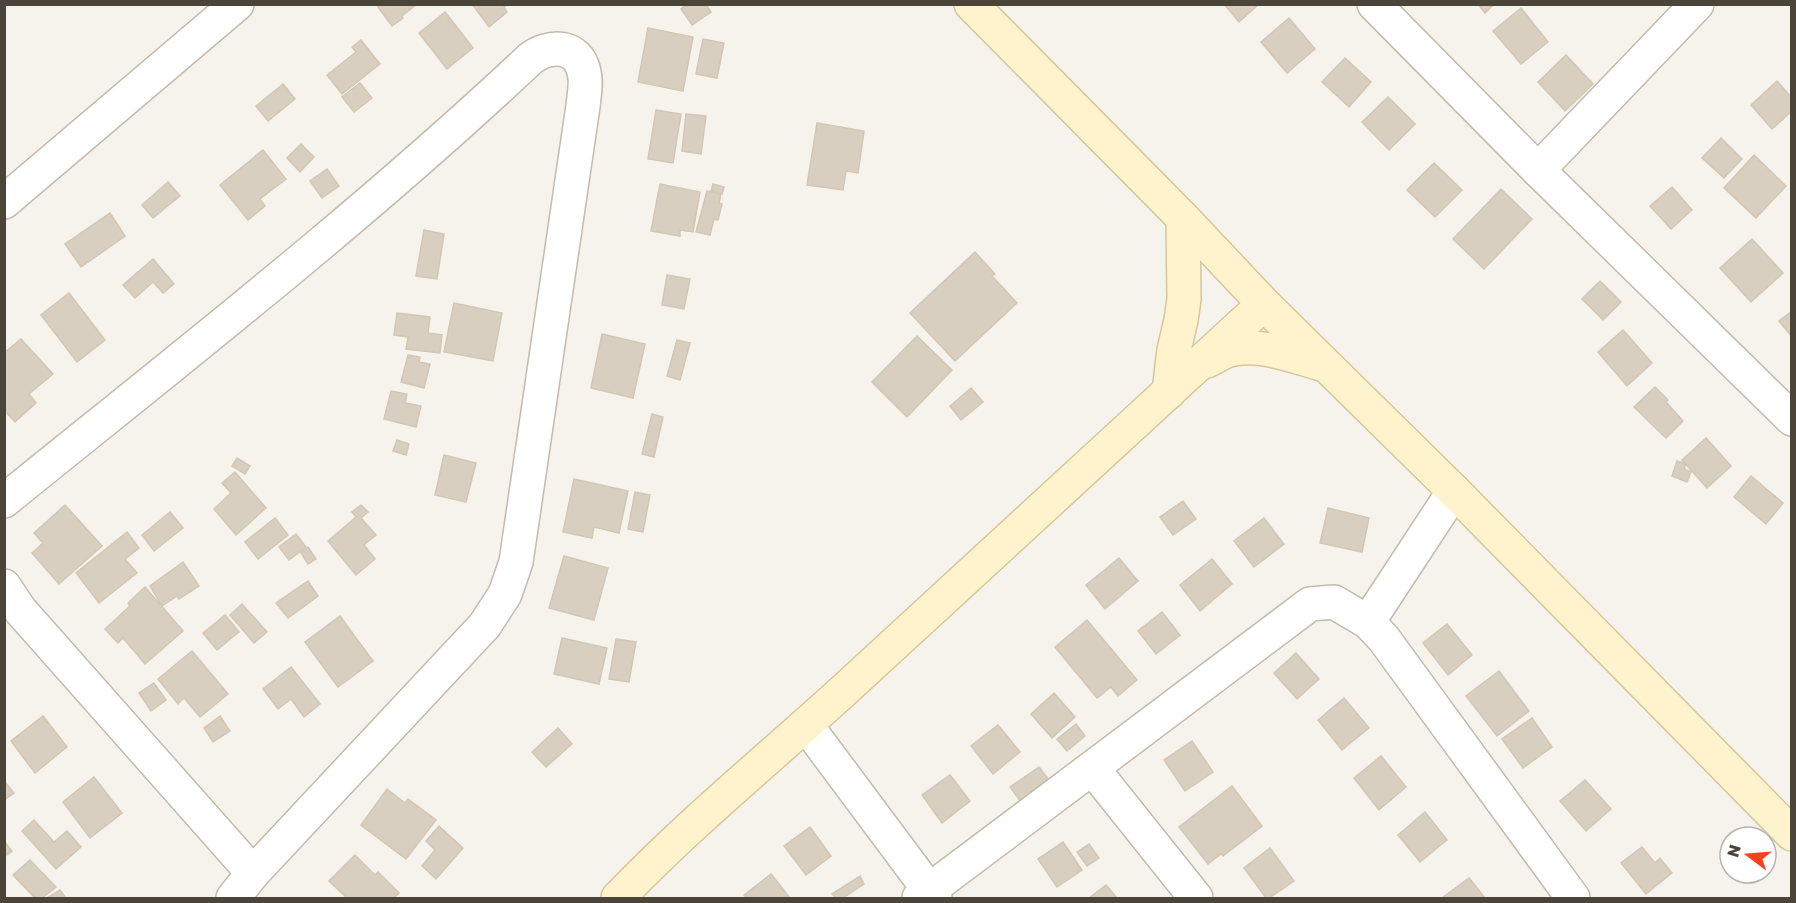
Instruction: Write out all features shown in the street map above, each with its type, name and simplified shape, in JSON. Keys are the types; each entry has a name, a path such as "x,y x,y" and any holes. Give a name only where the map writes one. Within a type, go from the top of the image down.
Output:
{"street":[{"path":"972,4 1183,218 1264,304 1454,491 1791,834"},
{"path":"1374,4 1538,170 1791,419"},
{"path":"1538,170 1697,4"},
{"path":"4,202 227,8"},
{"path":"4,501 262,292 420,158 530,59 544,50 553,48 567,51 580,61 584,72 585,87 581,118 516,562 505,594 484,625 253,873 233,898"},
{"path":"1169,392 1184,299 1183,218"},
{"path":"618,898 725,795 806,725 1264,304"},
{"path":"1195,368 1226,351 1250,348 1286,354 1327,365"},
{"path":"1368,622 1454,491"},
{"path":"806,725 928,896 1310,603 1334,602 1368,622 1384,639 1573,898"},
{"path":"10,606 253,873"},
{"path":"1093,769 1196,898"}],"building":[{"path":"381,4 417,4 392,26 378,7"},
{"path":"472,4 508,4 504,7 507,12 489,27"},
{"path":"688,4 706,4 711,12 692,25 681,9"},
{"path":"1224,4 1259,4 1239,22"},
{"path":"1478,4 1494,4 1485,13"},
{"path":"1521,8 1548,42 1521,64 1493,31"},
{"path":"445,12 473,48 447,69 419,33"},
{"path":"1289,18 1315,49 1287,73 1261,42"},
{"path":"648,28 693,37 683,91 638,82"},
{"path":"703,39 724,43 717,78 696,74"},
{"path":"361,40 380,64 342,94 327,75 356,52 352,47"},
{"path":"1566,55 1593,84 1565,111 1538,82"},
{"path":"1345,58 1371,82 1349,107 1322,82"},
{"path":"1777,81 1792,98 1792,111 1772,129 1751,105"},
{"path":"360,83 372,98 354,112 342,97"},
{"path":"283,84 295,99 268,121 256,106"},
{"path":"1388,97 1415,124 1389,150 1362,122"},
{"path":"656,110 681,114 673,163 648,159"},
{"path":"686,114 706,116 701,154 682,151"},
{"path":"817,123 864,131 858,173 846,171 843,190 807,185"},
{"path":"1721,138 1742,159 1724,178 1702,158"},
{"path":"301,144 314,157 300,172 287,158"},
{"path":"263,150 286,179 260,199 265,206 248,220 220,185"},
{"path":"1754,155 1786,186 1756,218 1724,188"},
{"path":"1434,163 1462,190 1435,217 1407,190"},
{"path":"327,169 339,186 322,198 310,181"},
{"path":"168,182 180,196 153,218 142,205"},
{"path":"660,184 700,192 693,232 680,230 680,236 651,231"},
{"path":"713,184 724,187 722,194 711,191"},
{"path":"1672,187 1692,210 1671,229 1650,206"},
{"path":"1501,189 1532,219 1484,269 1453,239"},
{"path":"707,191 721,194 719,203 722,204 718,220 714,219 710,235 696,232"},
{"path":"110,213 125,236 81,267 65,244"},
{"path":"424,230 444,234 437,279 416,276"},
{"path":"1752,239 1783,273 1751,302 1720,268"},
{"path":"975,252 995,274 992,276 1017,303 955,361 910,313"},
{"path":"153,259 174,284 163,293 153,282 135,298 123,285"},
{"path":"667,275 690,279 684,309 662,305"},
{"path":"1600,281 1621,302 1603,320 1582,299"},
{"path":"69,293 105,340 77,362 41,315"},
{"path":"454,303 502,313 493,361 444,352"},
{"path":"1792,311 1792,337 1779,321"},
{"path":"397,313 430,317 428,333 442,335 440,353 406,349 408,337 394,335"},
{"path":"1623,330 1652,363 1627,386 1598,352"},
{"path":"602,334 645,344 633,398 591,388"},
{"path":"917,336 952,370 907,417 872,382"},
{"path":"21,339 53,374 29,394 36,403 15,422 4,410 4,353"},
{"path":"677,340 690,343 680,380 667,376"},
{"path":"408,355 420,357 419,362 430,364 424,388 401,382"},
{"path":"1655,387 1683,421 1666,438 1634,407"},
{"path":"971,388 983,402 961,420 950,406"},
{"path":"391,391 407,394 405,403 421,406 416,427 384,419"},
{"path":"652,414 663,417 654,457 642,454"},
{"path":"1706,438 1731,466 1707,488 1682,460"},
{"path":"397,440 409,444 406,455 393,451"},
{"path":"444,455 476,463 466,502 435,495"},
{"path":"237,458 250,466 245,474 232,466"},
{"path":"1677,461 1686,464 1684,469 1691,472 1687,482 1672,476"},
{"path":"235,472 266,508 236,535 214,509 231,493 222,483"},
{"path":"1751,476 1783,503 1766,524 1734,497"},
{"path":"574,479 628,491 619,533 594,527 592,538 563,532"},
{"path":"635,492 650,495 643,532 628,529"},
{"path":"1183,501 1196,519 1173,535 1160,517"},
{"path":"65,505 102,546 59,584 32,553 43,543 34,533"},
{"path":"361,505 368,512 361,518 376,535 364,545 375,559 356,575 328,541 356,517 352,512"},
{"path":"1328,508 1369,518 1362,552 1320,543"},
{"path":"170,512 183,528 154,551 142,535"},
{"path":"275,518 288,535 258,559 245,542"},
{"path":"1264,518 1284,544 1254,567 1234,541"},
{"path":"127,532 139,548 125,559 137,573 99,603 76,573"},
{"path":"296,534 306,547 289,560 279,547"},
{"path":"308,547 316,559 308,564 301,553"},
{"path":"564,556 608,568 594,620 549,608"},
{"path":"1119,558 1138,581 1105,609 1086,585"},
{"path":"1212,559 1232,584 1200,611 1180,585"},
{"path":"183,562 199,586 179,599 177,596 162,606 150,586"},
{"path":"308,581 318,596 288,618 276,603"},
{"path":"145,587 183,631 145,664 123,638 118,643 105,629 130,606 128,603"},
{"path":"242,604 267,632 254,643 230,615"},
{"path":"1162,612 1180,635 1156,654 1138,631"},
{"path":"225,615 239,632 217,650 203,633"},
{"path":"340,616 373,661 338,687 305,642"},
{"path":"1087,620 1137,680 1118,696 1111,687 1097,698 1055,647"},
{"path":"1447,624 1472,655 1448,675 1423,643"},
{"path":"562,638 607,648 599,684 554,674"},
{"path":"616,639 636,642 629,682 609,679"},
{"path":"192,651 228,694 200,717 184,698 178,704 158,679"},
{"path":"1296,653 1319,679 1297,699 1274,673"},
{"path":"291,667 320,704 304,717 291,699 278,709 263,689"},
{"path":"1499,671 1529,711 1497,736 1466,696"},
{"path":"154,683 166,700 151,711 139,693"},
{"path":"1054,693 1075,717 1052,738 1031,714"},
{"path":"1344,698 1369,728 1342,750 1318,720"},
{"path":"43,716 67,747 35,773 11,741"},
{"path":"220,716 230,731 213,742 204,728"},
{"path":"1532,718 1552,747 1523,768 1502,739"},
{"path":"1076,724 1085,736 1067,751 1057,739"},
{"path":"998,725 1020,752 993,774 971,746"},
{"path":"558,728 572,744 546,767 532,752"},
{"path":"1192,741 1213,772 1185,791 1164,760"},
{"path":"1381,756 1406,787 1379,810 1354,778"},
{"path":"1039,767 1055,788 1026,809 1010,787"},
{"path":"950,775 970,801 942,823 922,795"},
{"path":"94,777 122,813 90,838 63,802"},
{"path":"1585,780 1611,809 1586,831 1560,801"},
{"path":"4,781 14,793 4,800"},
{"path":"1232,786 1262,826 1223,856 1221,854 1208,864 1179,827"},
{"path":"387,789 405,803 408,799 436,820 406,859 361,825"},
{"path":"1425,812 1447,840 1420,862 1398,835"},
{"path":"34,820 54,842 67,831 81,847 56,869 22,831"},
{"path":"439,826 463,848 436,879 422,866 435,850 426,841"},
{"path":"810,827 831,856 806,875 784,846"},
{"path":"4,841 12,851 4,857"},
{"path":"1063,842 1082,870 1057,887 1038,859"},
{"path":"1089,844 1099,858 1087,866 1077,852"},
{"path":"1642,847 1655,863 1660,858 1672,873 1646,894 1621,863"},
{"path":"1270,848 1294,881 1266,898 1244,868"},
{"path":"355,855 375,875 378,872 399,893 394,898 347,898 329,881"},
{"path":"30,860 56,887 42,898 35,898 13,875"},
{"path":"771,874 790,898 747,898 744,895"},
{"path":"860,876 864,884 843,898 836,898 832,894"},
{"path":"1469,878 1485,898 1442,898"},
{"path":"1106,885 1117,898 1089,898"},
{"path":"60,890 66,898 47,898"}]}
